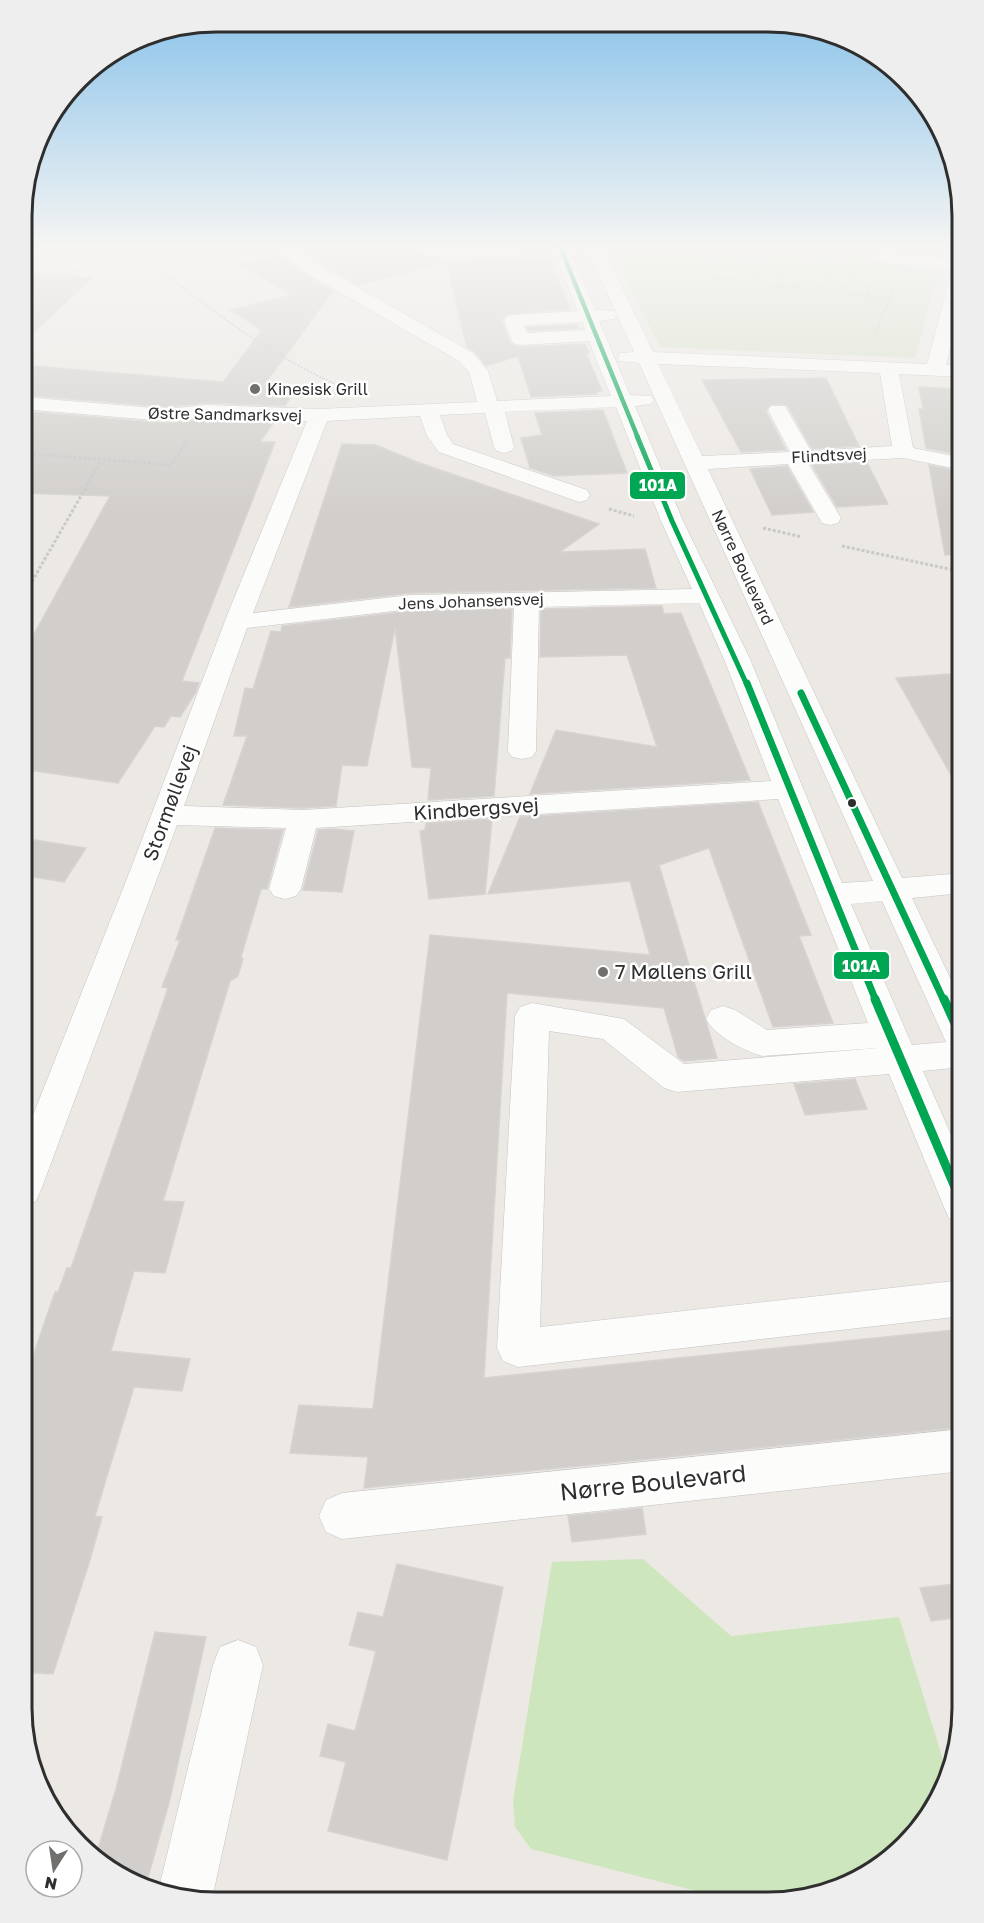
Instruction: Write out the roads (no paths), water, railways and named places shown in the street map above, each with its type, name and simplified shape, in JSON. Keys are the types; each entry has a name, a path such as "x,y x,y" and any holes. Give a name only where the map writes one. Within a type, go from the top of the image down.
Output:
{"street":[{"path":"425,334 466,357 478,371 504,447"},
{"name":"Nørre Boulevard","path":"634,334 952,1018"},
{"path":"935,369 944,334"},
{"path":"598,336 645,356 952,370"},
{"path":"598,336 672,521 737,658 787,789 952,1181"},
{"path":"888,367 903,452"},
{"name":"Østre Sandmarksvej","path":"32,404 166,415 207,411 319,416 665,400"},
{"path":"778,410 798,456 830,518"},
{"path":"428,411 437,436 446,448 579,495"},
{"name":"Stormøllevej","path":"32,1164 237,622 319,416"},
{"name":"Flindtsvej","path":"694,463 903,452 952,462"},
{"name":"Jens Johansensvej","path":"237,622 411,602 706,596"},
{"path":"522,751 527,598"},
{"name":"Kindbergsvej","path":"165,815 303,819 787,789"},
{"path":"285,889 303,819"},
{"path":"831,896 952,884"},
{"path":"895,1046 677,1078 612,1028 532,1016 518,1348 952,1299"},
{"path":"723,1019 762,1043 895,1046 952,1053"},
{"name":"Nørre Boulevard","path":"342,1516 952,1451"},
{"path":"186,1889 238,1665"}],"place":[{"name":"Kinesisk Grill","path":"255,389"},
{"name":"7 Møllens Grill","path":"603,972"}]}
